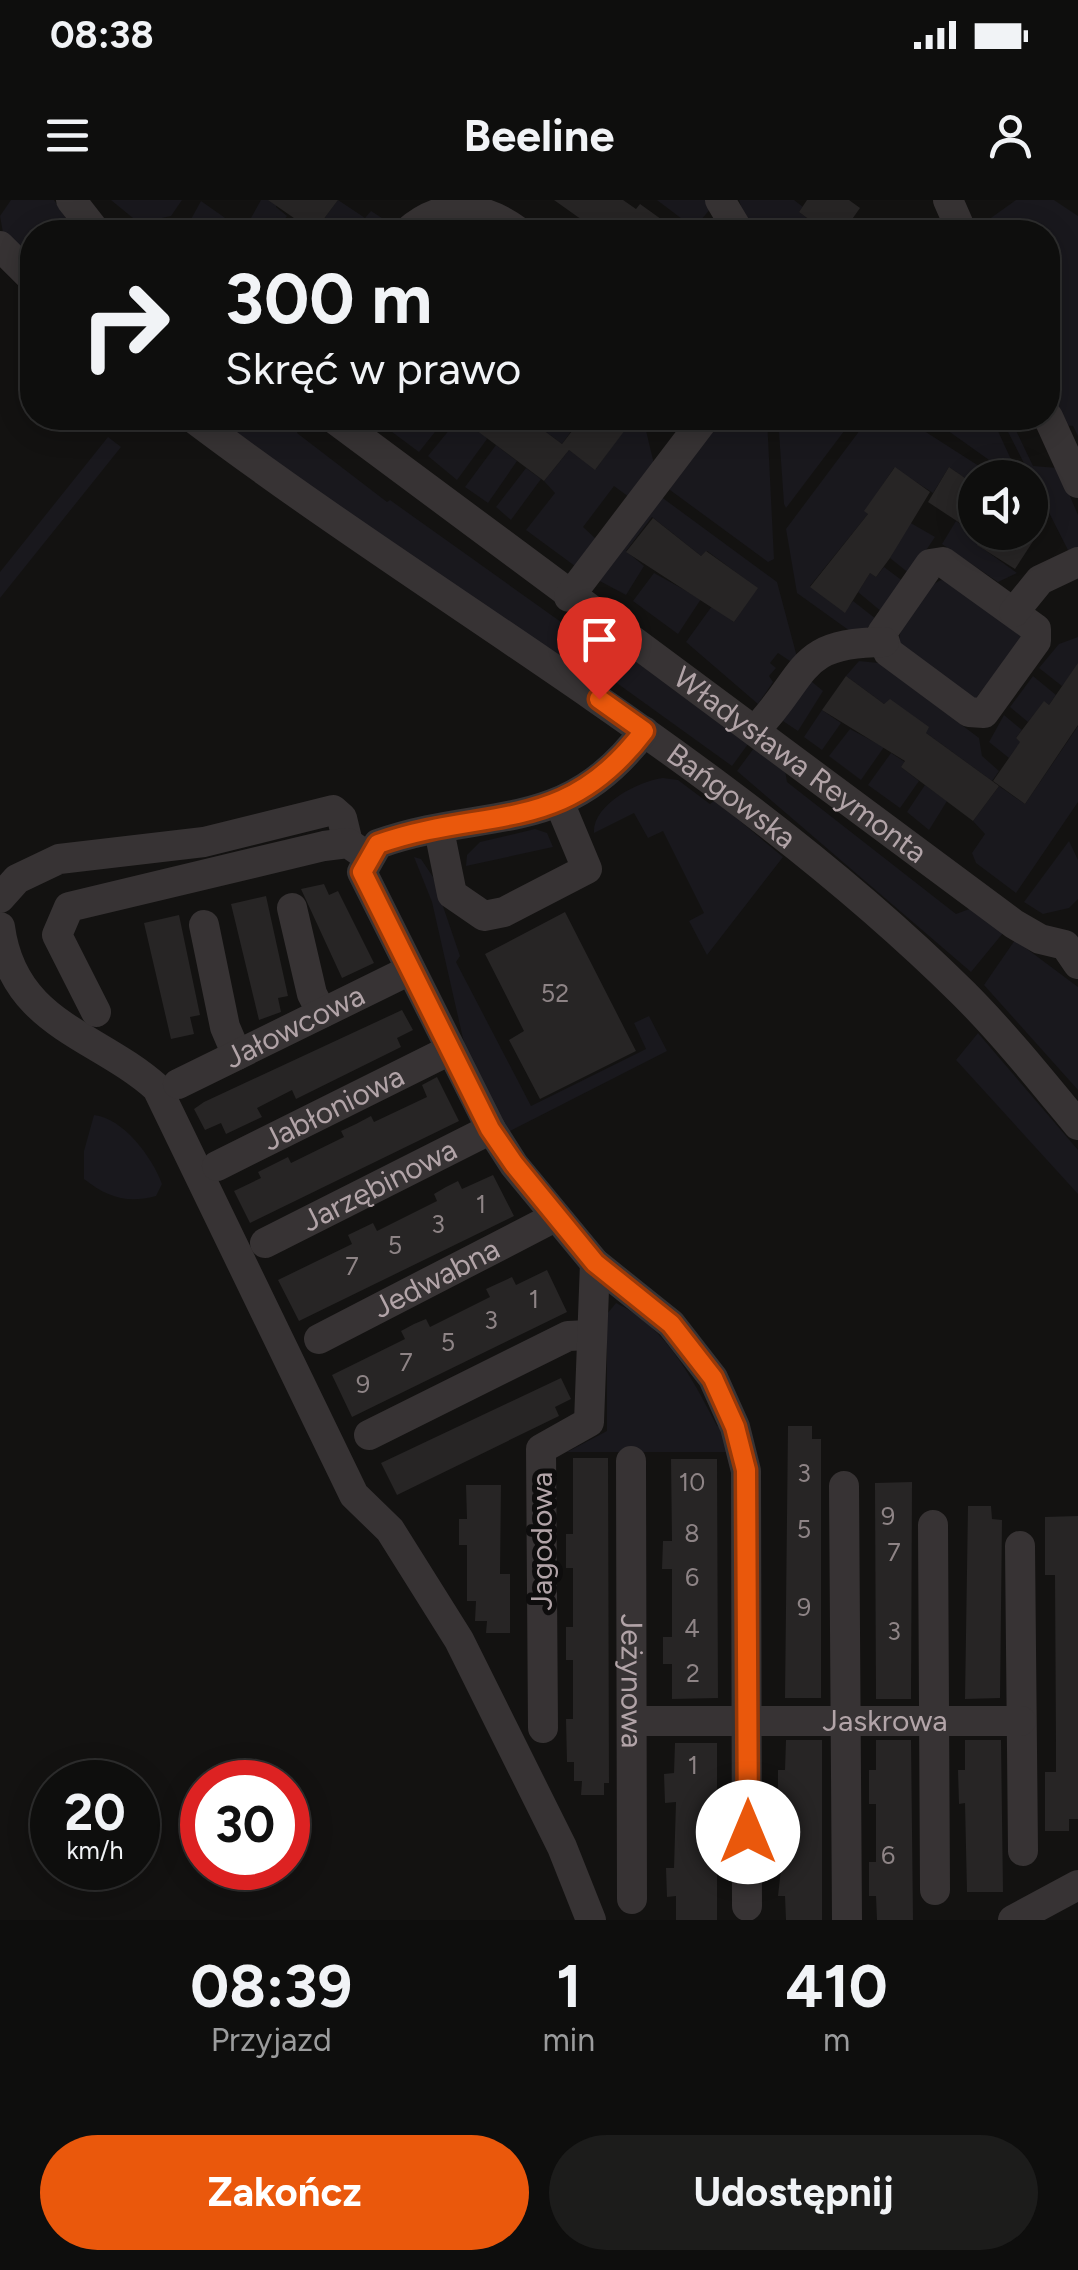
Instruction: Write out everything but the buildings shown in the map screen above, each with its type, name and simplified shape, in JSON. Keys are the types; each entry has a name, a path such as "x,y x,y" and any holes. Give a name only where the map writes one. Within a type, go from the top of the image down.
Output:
{"street":[{"path":"70,200 86,220"},
{"path":"422,220 453,209 480,210 497,220"},
{"path":"0,246 20,266"},
{"name":"Bańgowska","path":"209,430 644,731 824,870 964,994 1078,1125"},
{"name":"Władysława Reymonta","path":"348,430 568,597 756,728 1014,924 1040,939 1074,946"},
{"path":"568,597 697,430"},
{"path":"1054,430 1078,483"},
{"path":"943,562 1036,629 1036,641 984,713 969,712 888,652 884,642 882,634 930,564 943,562"},
{"path":"1014,612 1040,580 1078,562"},
{"path":"756,728 806,663 824,649 853,642 884,642"},
{"path":"96,1012 57,936 69,907 229,866 364,848 558,802 600,781 644,731"},
{"path":"439,830 452,894 484,916 504,912 587,869 558,802"},
{"path":"0,898 17,879 59,858 204,842 304,814 333,810 342,818 364,848 362,872 490,1129 595,1263 671,1324 713,1378 735,1427 746,1470 748,1906"},
{"path":"292,908 312,994 322,1014"},
{"path":"204,925 225,1028 238,1055"},
{"path":"0,927 2,946 29,994 53,1024 127,1061 157,1088 354,1495 390,1530 459,1640 562,1847 591,1920"},
{"name":"Jałowcowa","path":"178,1084 410,970"},
{"name":"Jabłoniowa","path":"217,1166 450,1050"},
{"name":"Jarzębinowa","path":"265,1243 490,1129"},
{"name":"Jedwabna","path":"319,1340 555,1216"},
{"name":"Jagodowa","path":"543,1728 541,1449 590,1422 595,1263"},
{"path":"368,1435 568,1336 590,1335"},
{"name":"Jeżynowa","path":"632,1461 632,1899"},
{"path":"844,1486 847,1920"},
{"path":"933,1525 934,1890"},
{"path":"1020,1546 1024,1851"},
{"name":"Jaskrowa","path":"632,1722 1021,1721"},
{"path":"1012,1920 1078,1885"}],"shaded area":[{"path":"11,200 54,200 67,220 20,220 20,251 3,233 0,216"},
{"path":"111,200 182,200 171,216 135,220"},
{"path":"261,200 276,200 276,207 287,216 284,220 250,220"},
{"path":"338,200 365,218 371,211 385,220 323,220"},
{"path":"657,200 708,200 712,207 701,220 683,220"},
{"path":"739,200 794,200 803,207 799,212 810,220 745,220"},
{"path":"1016,200 1054,200 1078,216 1078,436 1073,426 1062,425 1060,421 1060,220 988,220"},
{"path":"201,201 228,220 191,220"},
{"path":"230,430 299,430 297,433 387,502 390,500 561,622 574,614 600,635 578,668 378,536"},
{"path":"389,430 436,430 419,452"},
{"path":"449,430 482,430 487,439 457,480 428,456"},
{"path":"543,430 572,430 562,444"},
{"path":"624,430 646,430 654,464 629,497 614,486 583,527 596,539 579,569 526,530 555,493 544,481 569,450 596,469"},
{"path":"708,430 768,430 774,559 768,562 670,490 667,483"},
{"path":"779,430 845,430 786,508"},
{"path":"860,430 923,430 969,460 958,460 958,473 949,467 933,493 894,468 865,511 868,514 810,586 844,612 853,601 876,619 863,632 850,631 797,593 786,529"},
{"path":"947,430 997,430 1011,460 989,460"},
{"path":"1007,430 1016,430 1030,460 1022,460"},
{"path":"108,437 121,447 0,598 0,572"},
{"path":"496,445 517,461 488,503 465,487"},
{"path":"1048,467 1058,468 1078,515 1078,550 1070,554 1048,511"},
{"path":"526,468 541,479 511,520 496,507"},
{"path":"660,496 777,582 797,657 793,663 778,653 770,663 776,668 769,676 773,682 758,704 686,642 712,606 734,622 757,588 707,551 701,556 652,517 626,551 644,566 626,595 596,579"},
{"path":"956,521 958,550 985,550 1017,573 998,582 942,544"},
{"path":"909,522 935,537 910,574 890,558"},
{"path":"884,567 904,582 882,612 858,592 870,573 876,577"},
{"path":"654,573 701,599 678,634 633,601"},
{"path":"941,580 952,581 1023,638 976,698 966,697 901,649 904,620 925,591"},
{"path":"1078,637 1078,667 1062,686 1039,668 1059,644"},
{"path":"611,643 748,744 732,766 596,668"},
{"path":"859,661 879,663 979,738 982,756 999,771 992,781 926,733 890,700 884,704 846,676"},
{"path":"1033,676 1056,695 1049,705 1044,702 1028,722 1010,707"},
{"path":"806,677 823,691 798,731 780,719"},
{"path":"822,710 841,723 822,750 804,737"},
{"path":"1004,715 1022,730 1016,738 1021,742 1009,758 989,742"},
{"path":"1078,726 1078,802 1016,893 976,863 972,853 985,834 973,821 999,786 1025,804"},
{"path":"850,729 884,747 861,780 829,756"},
{"path":"754,748 785,770 787,782 956,914 972,908 1003,933 971,972 737,771"},
{"path":"891,753 905,762 901,767 919,781 900,808 868,785"},
{"path":"663,778 678,780 710,804 715,800 783,857 707,955 689,921 704,913 663,831 648,838 634,813 594,833 600,813 618,796"},
{"path":"925,785 947,801 929,830 907,812"},
{"path":"535,829 547,833 553,847 466,866 467,855 480,842"},
{"path":"1069,841 1078,860 1078,899 1069,908 1043,914 1024,902"},
{"path":"414,857 421,859 433,877 460,956 456,962 531,1106 646,1049 634,1023 649,1016 667,1051 506,1133 469,1065 432,902"},
{"path":"1015,940 1078,987 1078,1090 984,985"},
{"path":"978,1033 1078,1150 1078,1194 956,1060"},
{"path":"94,1115 115,1123 144,1151 162,1184 156,1196 118,1197 84,1179 84,1151"},
{"path":"616,1303 634,1313 664,1340 717,1426 725,1428 732,1452 567,1452 607,1431 607,1314"}],"route":[{"path":"599,699 644,731 600,781 558,802 522,813 378,844 362,872 490,1129 595,1263 671,1324 713,1378 735,1427 746,1470 748,1832"}]}
